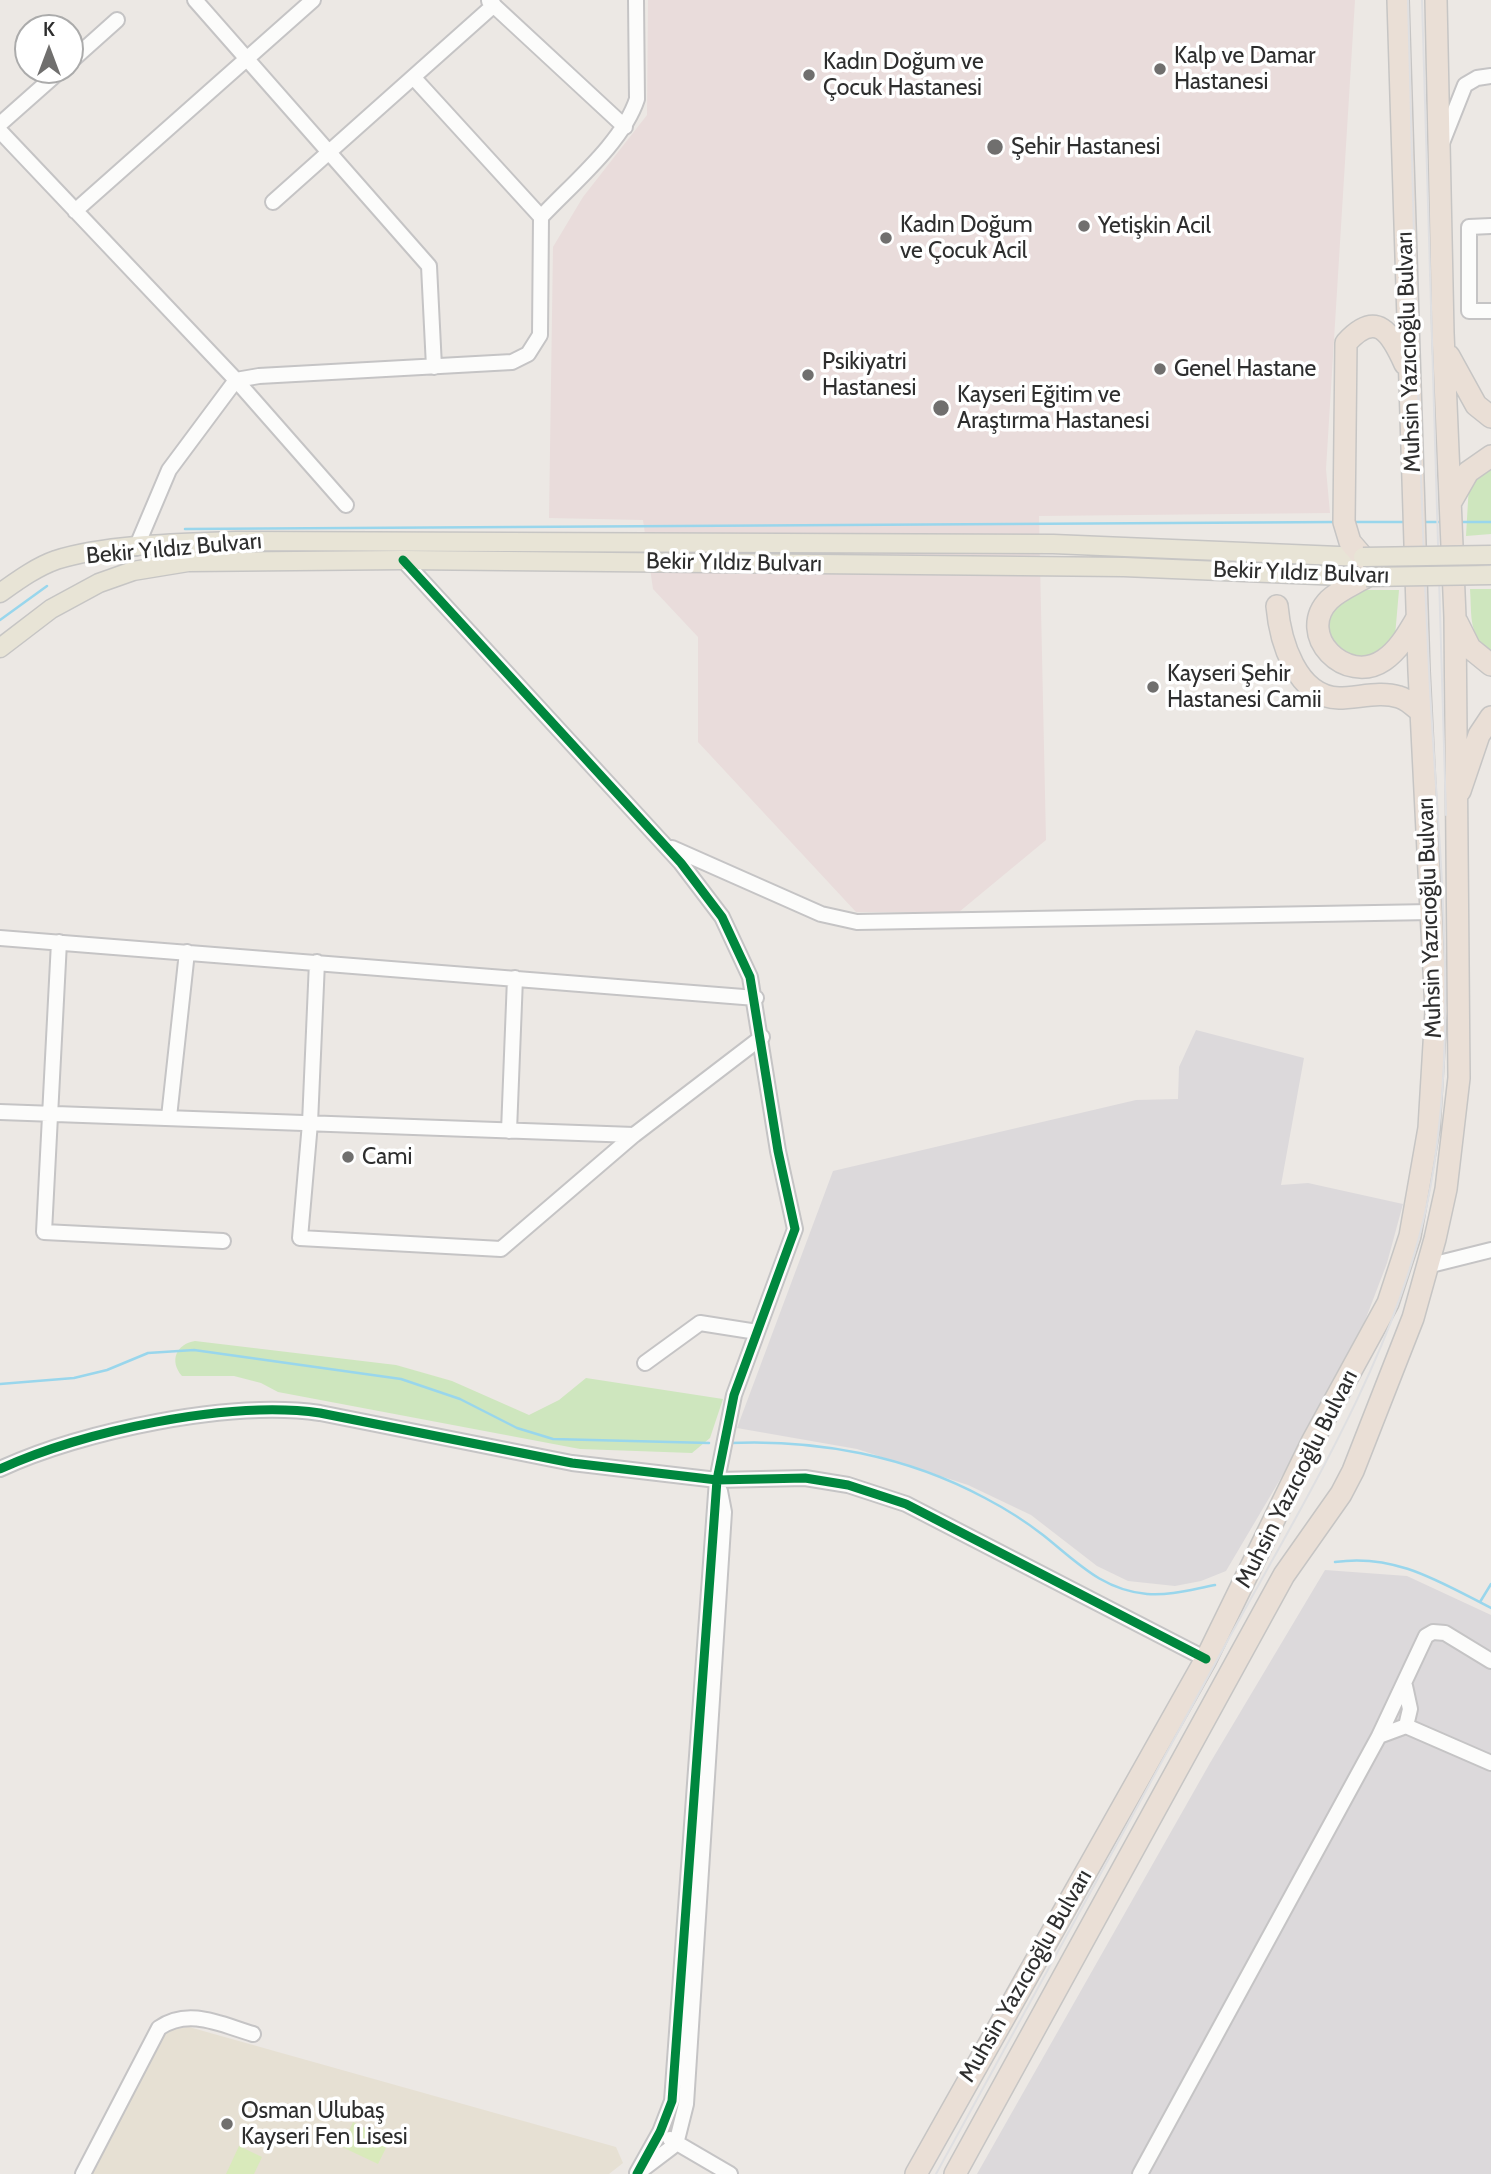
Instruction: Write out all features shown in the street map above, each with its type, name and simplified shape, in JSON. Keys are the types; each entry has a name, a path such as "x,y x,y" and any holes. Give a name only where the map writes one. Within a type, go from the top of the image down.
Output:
{"highway":[{"name":"Muhsin Yazıcıoğlu Bulvarı","path":"916,2174 1206,1659 1312,1442 1388,1303 1410,1236 1429,1128 1436,1011 1419,671 1398,0"},
{"name":"Muhsin Yazıcıoğlu Bulvarı","path":"955,2174 1284,1575 1341,1494 1413,1318 1446,1189 1460,1078 1455,617 1443,333 1436,0"},
{"path":"1410,375 1391,334 1380,328 1360,330 1346,343 1345,522 1350,542 1364,567 1329,600 1323,611 1321,639 1334,659 1356,668 1382,662 1404,640 1418,616"},
{"path":"1443,333 1450,359 1462,385 1476,405 1491,416"},
{"path":"1451,502 1468,471 1491,456"},
{"path":"1277,606 1287,650 1308,686 1329,697 1401,697 1421,712"},
{"path":"1455,617 1470,648 1491,665"},
{"path":"1380,695 1399,687 1419,671"},
{"path":"1455,807 1479,735 1491,717"}],"main road":[{"name":"Bekir Yıldız Bulvarı","path":"0,593 32,571 57,560 136,548 262,541 1053,544 1272,553 1364,567 1491,575"},
{"name":"Bekir Yıldız Bulvarı","path":"0,648 82,590 115,576 151,566 188,562 403,560 1124,567 1272,573 1491,555"}],"street":[{"path":"195,0 429,267 432,276 434,367"},
{"path":"75,211 313,0"},
{"path":"541,217 625,127 637,99 636,0"},
{"path":"273,202 414,78 491,3 625,127"},
{"path":"84,49 117,20"},
{"path":"1439,151 1465,85 1477,78 1491,76"},
{"path":"136,548 169,470 236,380 512,362 528,355 535,346 541,329 541,217 414,78"},
{"path":"0,124 45,84"},
{"path":"0,131 236,380 346,505"},
{"path":"1491,226 1469,227 1469,312 1491,311"},
{"path":"403,560 664,844 698,883 731,932 745,962 756,998 778,1151 795,1229 734,1395 717,1479 712,1513 672,2101 660,2132 637,2174"},
{"path":"664,844 821,914 858,922 1432,912"},
{"path":"0,937 756,998"},
{"path":"59,942 44,1232 223,1241"},
{"path":"169,1117 187,952"},
{"path":"317,962 310,1123 300,1238 501,1249 634,1135 762,1037"},
{"path":"509,1130 515,978"},
{"path":"0,1112 634,1135"},
{"path":"1427,1266 1491,1250"},
{"path":"645,1363 700,1323 757,1332"},
{"path":"0,1469 40,1450 95,1437 226,1412 273,1408 320,1413 572,1463 717,1479 805,1478 848,1485 888,1497 1206,1659"},
{"path":"637,2174 676,2144 687,2104 724,1512 717,1479"},
{"path":"1140,2174 1405,1686 1423,1639 1433,1632 1458,1639 1491,1661"},
{"path":"1405,1686 1409,1701 1406,1726"},
{"path":"1378,1736 1406,1726 1491,1763"},
{"path":"83,2174 159,2028 177,2018 196,2017 253,2034"},
{"path":"660,2132 730,2174"}],"shaded area":[{"name":"Kayseri Eğitim ve Araştırma Hastanesi","path":"648,0 1355,0 1326,469 1330,513 1039,516 1046,840 959,912 856,912 698,742 698,637 653,589 643,520 549,518 553,247 583,197 647,115"},
{"path":"1196,1030 1304,1058 1281,1185 1308,1183 1403,1204 1387,1263 1355,1347 1327,1400 1226,1571 1201,1581 1175,1586 1128,1581 1097,1566 1031,1515 968,1485 857,1449 737,1428 833,1171 1136,1100 1178,1099 1179,1067"},
{"path":"1325,1570 1407,1576 1491,1615 1491,2174 977,2174 1210,1763"},
{"path":"189,2027 616,2147 623,2163 609,2174 92,2174 164,2031"}],"green space":[{"path":"1491,461 1491,534 1466,536 1469,484"},
{"path":"1470,589 1491,589 1491,654 1475,632 1471,617"},
{"path":"1357,590 1399,590 1395,636 1376,656 1350,658 1329,639 1328,612"},
{"path":"195,1341 396,1365 452,1381 529,1415 559,1400 586,1378 723,1399 710,1438 692,1453 580,1449 278,1392 261,1383 234,1376 182,1376 176,1365 176,1354 183,1346"},
{"path":"353,2122 390,2140 378,2164 342,2147"},
{"path":"239,2146 262,2157 254,2174 226,2174"}],"waterway":[{"path":"185,529 1337,522"},
{"path":"1354,522 1407,522"},
{"path":"1424,522 1442,522"},
{"path":"1459,522 1491,522"},
{"path":"0,620 47,586"},
{"path":"0,1384 74,1378 107,1370 148,1353 194,1350 401,1379 460,1399 517,1428 553,1439 709,1443"},
{"path":"729,1443 762,1442 828,1448 861,1453 924,1471 1000,1506 1091,1573 1117,1587 1147,1594 1164,1594 1215,1585"},
{"path":"1335,1562 1357,1560 1397,1566 1435,1580 1491,1608"},
{"path":"1480,1602 1491,1584"}],"tram line":[{"path":"936,2174 1342,1430 1392,1320 1426,1209 1437,1144 1443,1078 1444,941 1422,502 1408,0"},
{"path":"1422,0 1446,815"}],"cycle path":[{"path":"403,560 681,863 722,917 750,977 778,1151 795,1229 734,1395 717,1480 672,2101 660,2132 637,2174"},
{"path":"0,1469 72,1442 157,1422 201,1415 284,1410 320,1413 572,1463 717,1480 805,1478 848,1485 906,1504 1206,1659"}],"place":[{"name":"Kalp ve Damar Hastanesi","path":"1160,69"},
{"name":"Kadın Doğum ve Çocuk Hastanesi","path":"809,75"},
{"name":"Şehir Hastanesi","path":"995,147"},
{"name":"Yetişkin Acil","path":"1084,226"},
{"name":"Kadın Doğum ve Çocuk Acil","path":"886,238"},
{"name":"Genel Hastane","path":"1160,369"},
{"name":"Psikiyatri Hastanesi","path":"808,375"},
{"name":"Kayseri Eğitim ve Araştırma Hastanesi","path":"941,408"},
{"name":"Kayseri Şehir Hastanesi Camii","path":"1153,687"},
{"name":"Cami","path":"348,1157"},
{"name":"Osman Ulubaş Kayseri Fen Lisesi","path":"227,2124"}]}
